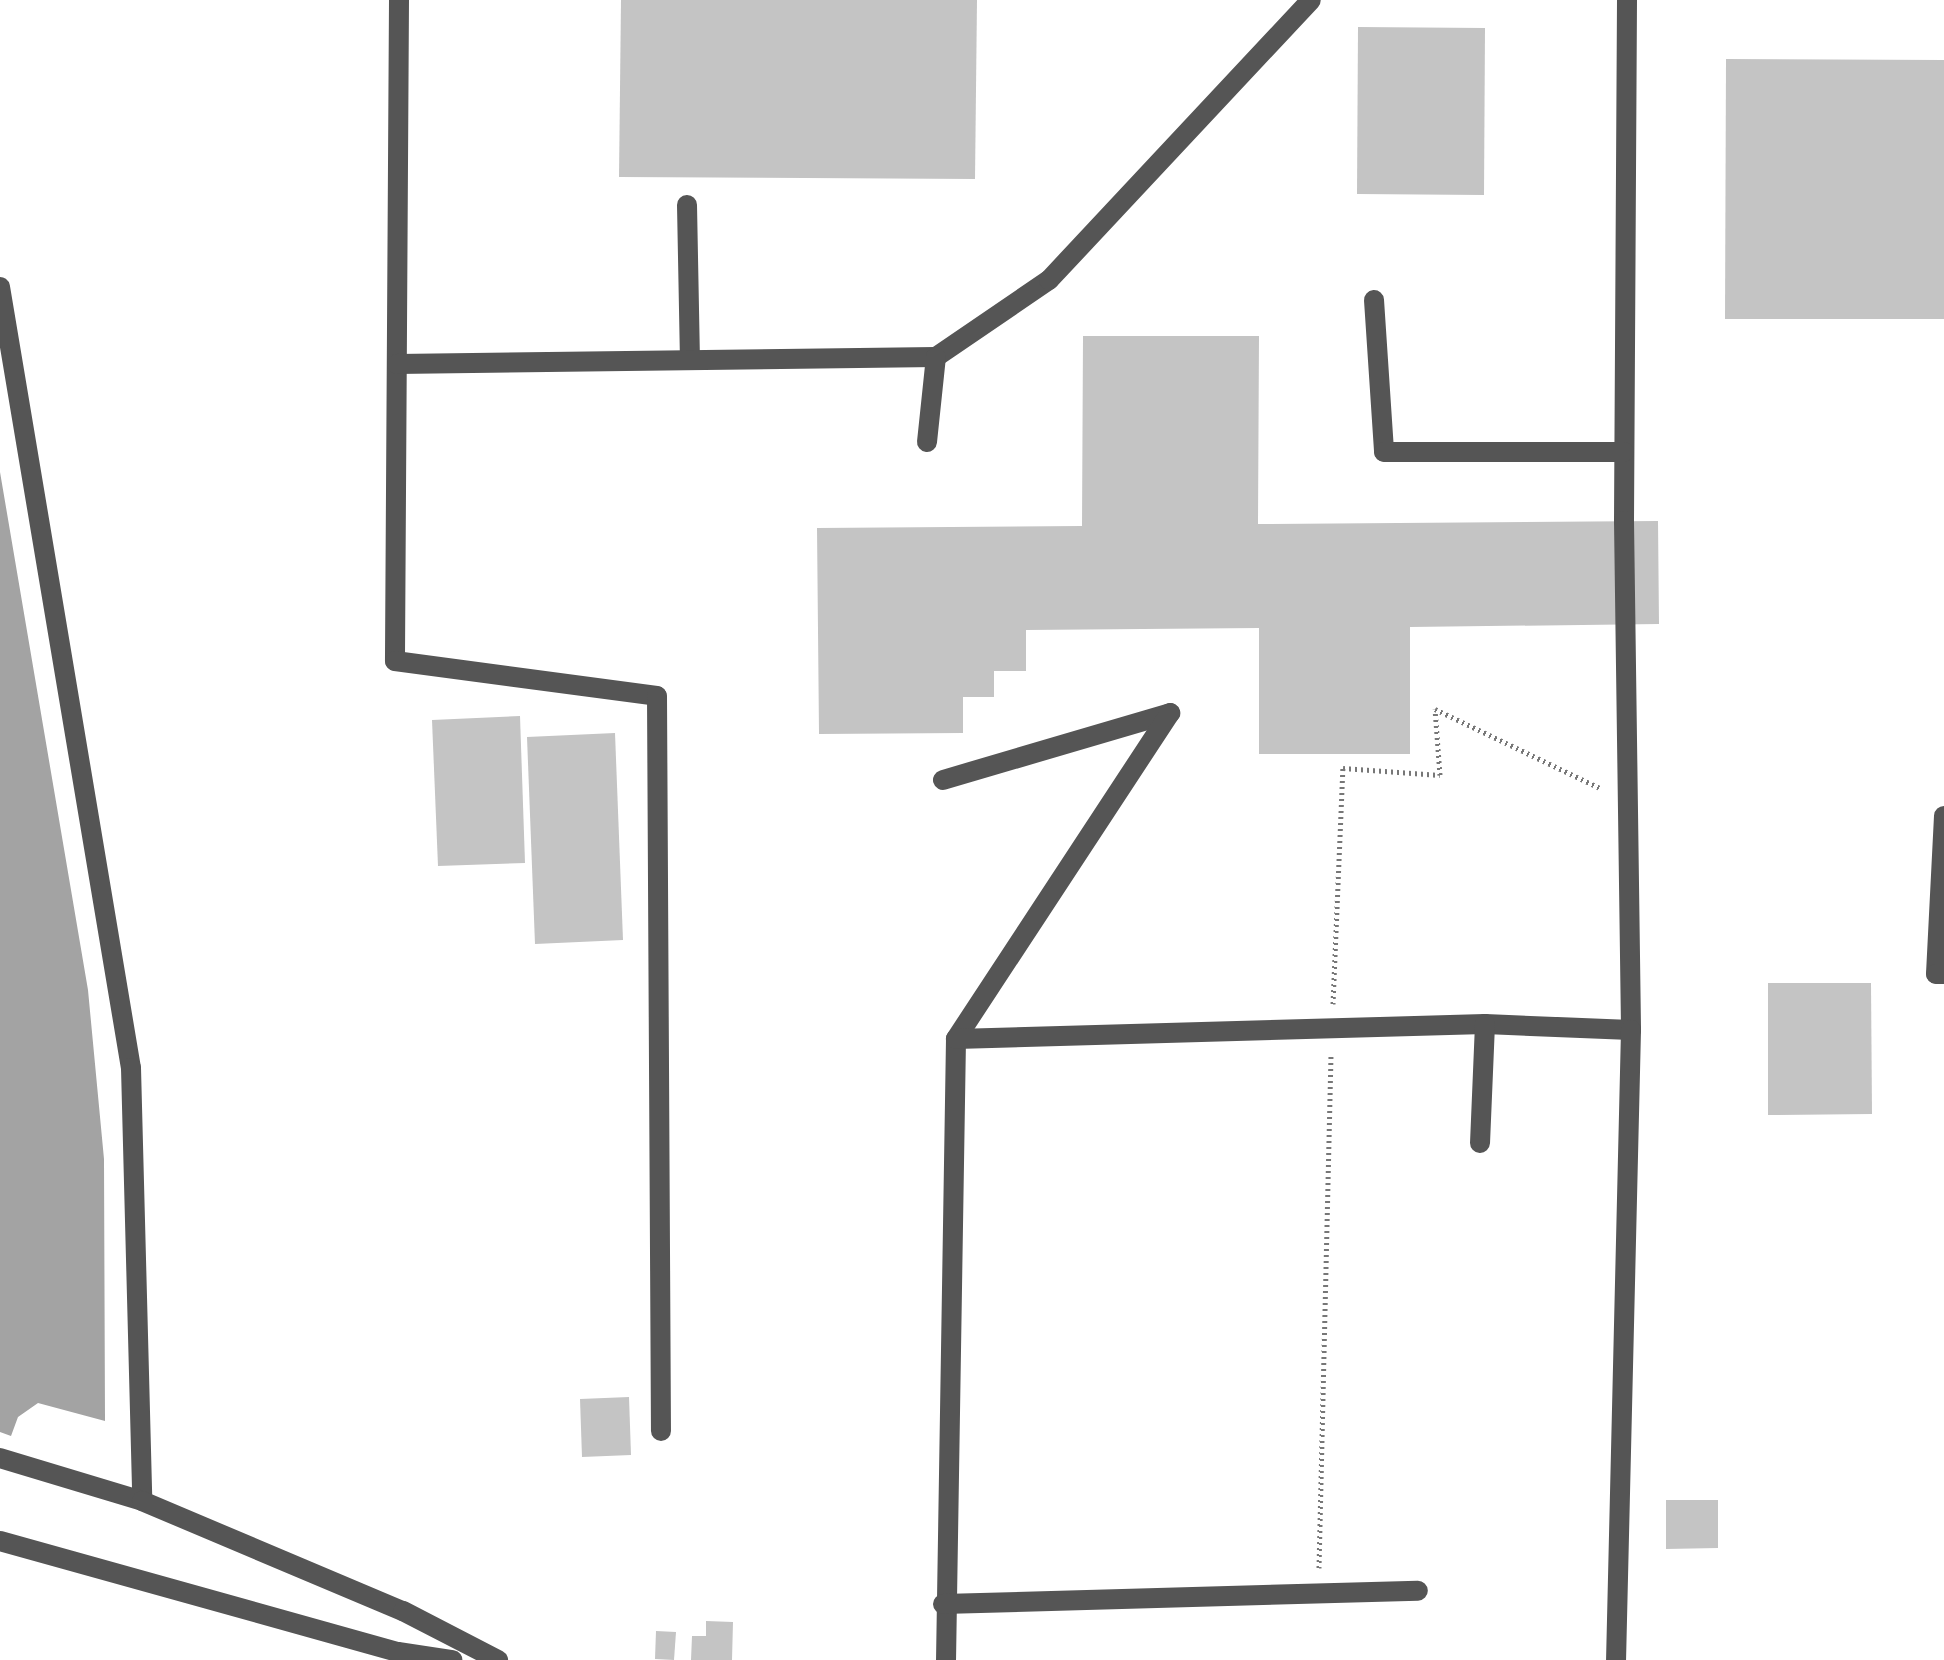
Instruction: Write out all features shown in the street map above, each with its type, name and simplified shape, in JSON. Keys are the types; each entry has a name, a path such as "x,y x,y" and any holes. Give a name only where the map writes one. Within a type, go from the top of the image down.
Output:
{"street":[{"path":"399,0 395,661 657,696 661,1431"},
{"path":"397,364 936,357 1049,280 1311,0"},
{"path":"1616,1660 1631,1030 1624,452 1627,0"},
{"path":"687,205 690,360"},
{"path":"0,287 131,1068 142,1501"},
{"path":"1374,300 1384,452 1624,452"},
{"path":"927,442 936,357"},
{"path":"943,780 1170,713 956,1039 943,1604 946,1660"},
{"path":"1944,816 1936,974 1944,974"},
{"path":"956,1039 1485,1024 1631,1030"},
{"path":"1480,1143 1485,1024"},
{"path":"0,1458 142,1501 403,1611 498,1660"},
{"path":"0,1541 398,1652 452,1660"},
{"path":"943,1604 1418,1591"}],"path":[{"path":"1318,1593 1331,1028 1343,768 1440,775 1435,709 1630,802"}],"shaded area":[{"path":"0,472 88,990 104,1159 105,1421 38,1403 18,1417 11,1436 0,1432"}],"building":[{"path":"621,0 977,0 975,179 619,177"},
{"path":"1358,27 1485,28 1484,195 1357,194"},
{"path":"1726,59 1944,60 1944,319 1725,319"},
{"path":"1083,336 1259,336 1258,524 1658,521 1659,624 1410,627 1410,754 1259,754 1259,628 1026,630 1026,671 994,671 994,697 963,697 963,733 819,734 817,528 1082,526"},
{"path":"520,716 525,863 438,866 432,720"},
{"path":"615,733 623,940 535,944 527,737"},
{"path":"1768,983 1871,983 1872,1114 1768,1115"},
{"path":"629,1397 631,1455 582,1457 580,1399"},
{"path":"1666,1500 1718,1500 1718,1548 1666,1549"},
{"path":"706,1621 733,1622 732,1660 691,1660 692,1636 706,1636"},
{"path":"656,1631 676,1632 674,1660 655,1659"}]}
